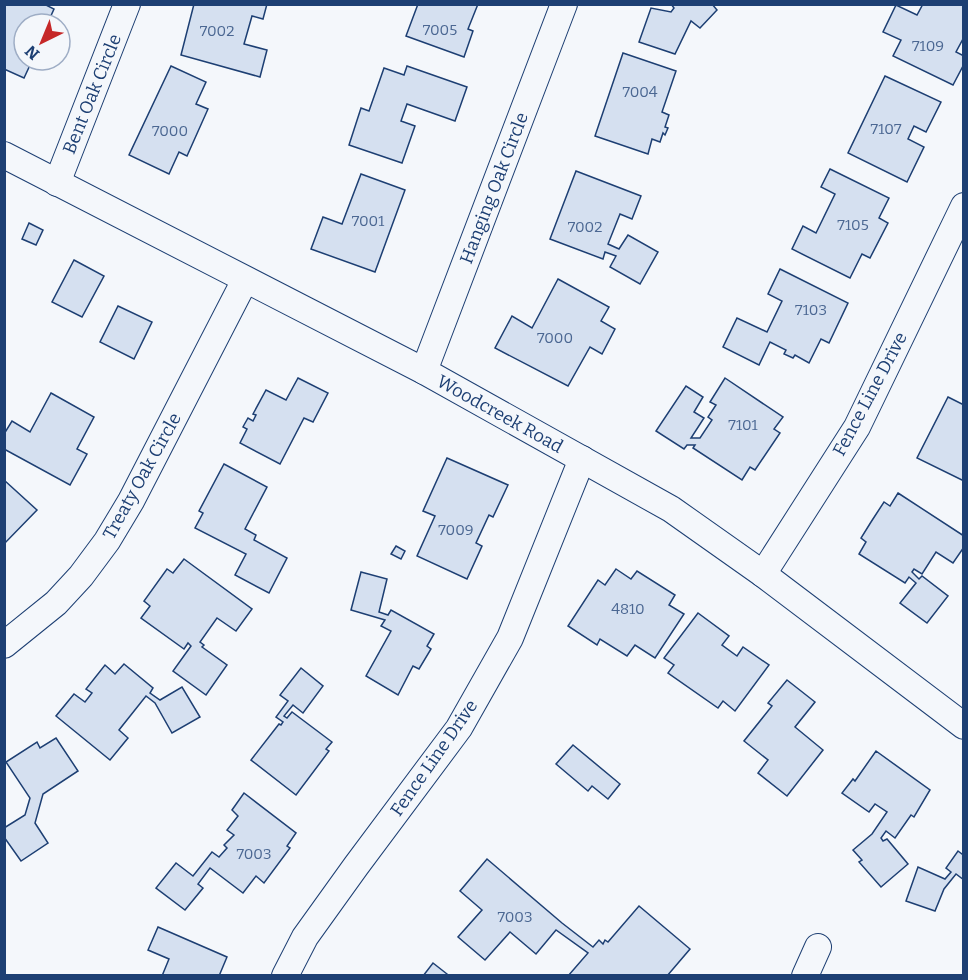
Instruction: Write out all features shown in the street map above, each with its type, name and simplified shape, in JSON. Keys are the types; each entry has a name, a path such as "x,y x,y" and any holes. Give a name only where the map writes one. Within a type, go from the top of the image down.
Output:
{"street":[{"name":"Bent Oak Circle","path":"57,183 127,4"},
{"name":"Hanging Oak Circle","path":"424,371 564,4"},
{"name":"Woodcreek Road","path":"4,155 424,371 671,510 763,574 963,726"},
{"name":"Fence Line Drive","path":"763,574 857,427 963,206"},
{"name":"Treaty Oak Circle","path":"4,645 56,603 81,576 107,541 131,501 245,280"},
{"name":"Fence Line Drive","path":"285,975 305,937 459,728 471,708 510,638 582,459"},
{"path":"805,975 818,947"}],"building":[{"path":"4,4 44,4 54,9 53,12 12,12 12,72 27,72 24,78 4,69"},
{"path":"194,4 267,4 263,19 252,16 244,44 267,50 260,77 181,55"},
{"path":"418,4 478,4 468,29 473,31 464,57 406,36"},
{"path":"671,4 712,4 717,10 700,28 691,21 675,54 639,42 651,8 671,12 674,8"},
{"path":"923,4 964,4 964,37 956,52 964,56 964,64 953,85 893,56 901,40 883,32 896,5 917,15"},
{"path":"623,53 676,71 662,112 669,115 665,127 668,128 665,135 663,133 660,142 652,139 648,154 595,136"},
{"path":"171,66 206,82 196,104 208,109 187,156 179,152 169,174 129,155"},
{"path":"407,66 467,87 455,121 407,104 401,121 415,126 402,163 349,145 361,108 369,111 384,68 404,75"},
{"path":"885,76 941,102 926,132 914,126 908,139 924,147 907,182 848,153"},
{"path":"830,169 889,198 879,218 888,223 870,258 862,254 850,278 792,249 803,226 816,233 835,194 821,187"},
{"path":"576,171 641,196 632,219 620,214 608,244 619,249 628,235 658,252 640,284 610,267 616,256 605,252 603,259 550,239"},
{"path":"361,174 405,190 375,272 311,249 323,217 342,224"},
{"path":"29,223 43,230 36,245 22,239"},
{"path":"74,260 104,276 82,317 52,302"},
{"path":"780,269 848,303 829,343 821,339 809,363 795,355 793,358 784,354 786,350 770,342 759,365 723,347 737,318 767,332 782,301 768,294"},
{"path":"558,279 609,307 601,321 615,329 602,354 590,347 568,386 495,348 512,316 532,328"},
{"path":"118,306 152,322 134,359 100,342"},
{"path":"298,378 328,393 313,422 304,418 280,464 240,443 247,429 243,427 248,418 253,421 256,415 253,414 266,390 286,400"},
{"path":"725,378 783,417 774,429 780,433 755,470 750,467 742,480 693,448 695,445 687,445 684,449 656,431 686,386 703,397 694,412 704,418 691,438 700,438 712,420 708,417 716,405 710,402"},
{"path":"51,393 94,417 77,449 87,454 70,485 4,449 4,434 12,421 30,432"},
{"path":"948,397 964,405 964,481 917,458"},
{"path":"447,458 508,485 493,517 489,515 476,543 482,546 467,579 417,556 435,516 423,511"},
{"path":"224,464 267,487 245,529 256,535 254,540 287,558 269,593 235,575 246,554 195,528 203,513 199,511"},
{"path":"4,480 37,510 4,544"},
{"path":"898,493 964,536 964,547 953,563 936,552 922,574 914,569 912,572 919,579 922,576 948,596 927,623 900,603 916,583 909,577 905,583 859,554 866,542 861,538 871,522 884,502 890,506"},
{"path":"396,546 405,551 401,559 391,554"},
{"path":"184,559 252,609 236,631 217,618 200,642 204,645 202,647 227,665 206,695 173,671 191,646 188,643 184,649 141,618 150,606 144,601 167,569 173,573"},
{"path":"616,569 631,579 637,571 675,595 669,605 684,614 655,658 635,645 627,656 600,639 597,645 568,626 598,580 605,585"},
{"path":"361,572 387,579 379,612 388,615 391,610 434,634 427,646 431,649 419,669 413,666 398,695 366,676 391,631 381,626 385,620 351,610"},
{"path":"698,613 729,636 722,645 737,656 743,647 769,665 735,711 723,701 718,708 668,673 674,665 664,658"},
{"path":"124,664 153,688 150,693 160,700 182,687 200,717 172,733 155,703 146,696 119,730 128,738 110,760 56,716 74,694 85,702 92,693 86,689 105,665 115,674"},
{"path":"301,668 323,686 303,713 293,705 284,716 287,718 292,712 332,742 326,749 329,751 296,795 251,760 283,722 276,717 288,701 280,695"},
{"path":"787,680 815,702 795,727 823,750 787,796 758,773 768,760 744,741 772,706 768,703"},
{"path":"56,738 78,771 43,794 35,823 48,843 21,861 4,837 4,828 25,815 30,798 6,762 37,742 40,748"},
{"path":"573,745 620,784 608,799 592,786 588,791 556,764"},
{"path":"876,751 930,790 914,817 911,815 895,838 886,831 881,838 883,841 887,839 908,864 881,887 859,862 862,860 853,850 872,834 887,812 875,804 869,812 842,793 853,779 855,781"},
{"path":"244,793 296,833 287,846 290,848 264,883 256,876 243,893 210,868 198,884 203,888 185,910 156,888 176,863 193,876 212,852 219,857 227,848 224,845 234,835 227,830 238,816 232,810"},
{"path":"958,851 962,854 964,852 964,880 956,874 944,889 935,911 906,901 918,867 945,879 951,872 946,868"},
{"path":"487,859 593,947 599,940 603,944 605,940 608,942 639,906 690,949 667,976 568,976 588,953 556,930 536,954 510,932 485,960 458,937 482,910 460,891"},
{"path":"158,927 227,957 219,976 162,976 169,959 148,950"},
{"path":"433,963 447,974 445,976 423,976"}]}
